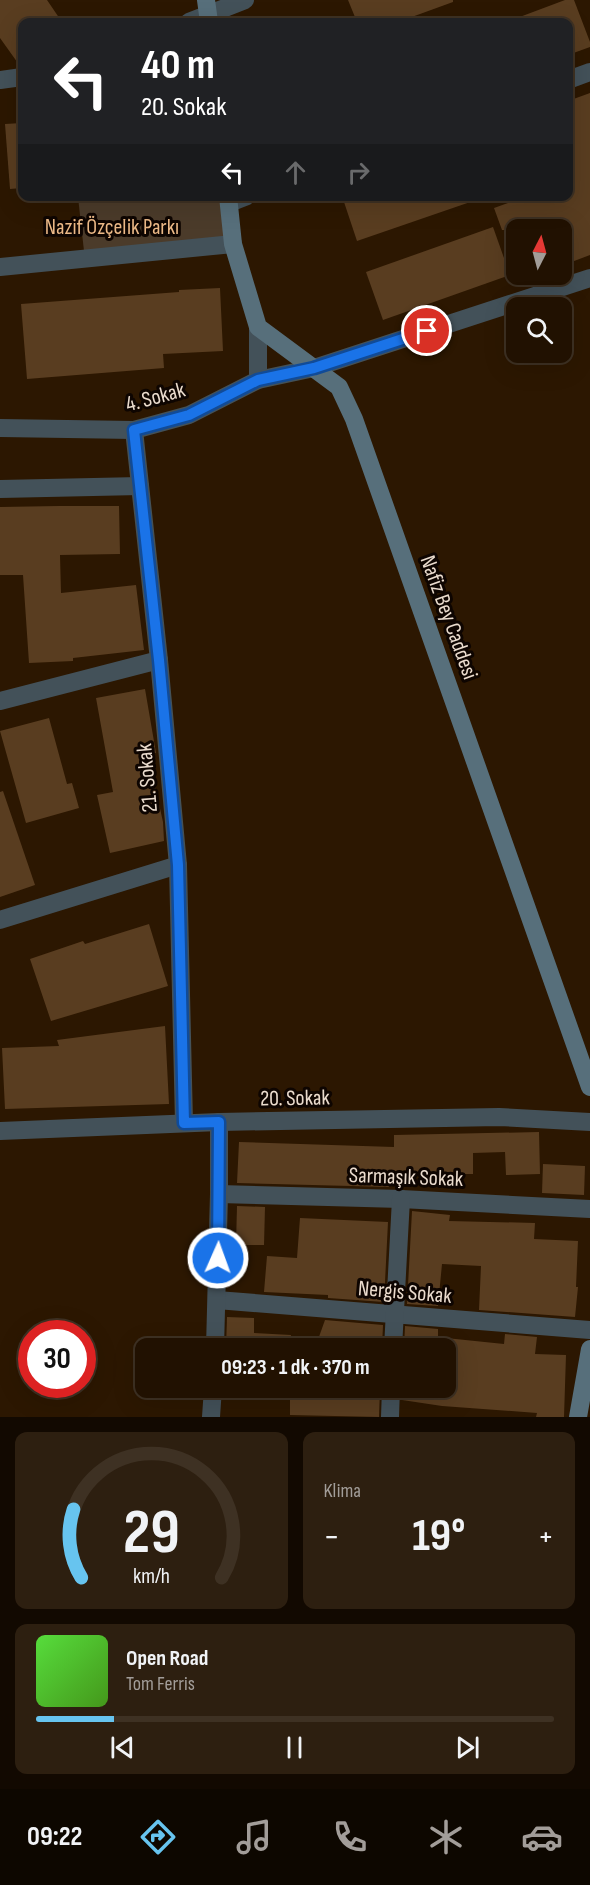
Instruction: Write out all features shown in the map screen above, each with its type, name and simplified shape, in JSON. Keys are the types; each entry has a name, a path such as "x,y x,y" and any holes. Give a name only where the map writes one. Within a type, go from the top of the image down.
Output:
{"street":[{"path":"208,12 245,0"},
{"path":"573,78 590,72"},
{"path":"0,80 18,78"},
{"path":"228,201 233,244 258,327 258,380"},
{"path":"0,267 233,244"},
{"name":"4. Sokak","path":"0,428 134,430 189,415 258,380 314,368 590,278"},
{"name":"Nafiz Bey Caddesi","path":"258,327 339,387 354,419 590,1087"},
{"name":"21. Sokak","path":"134,430 178,865 184,1123"},
{"path":"0,489 140,486"},
{"path":"0,701 159,660"},
{"path":"0,921 178,865"},
{"name":"20. Sokak","path":"0,1131 219,1122 499,1117 590,1122"},
{"path":"215,1338 219,1122"},
{"name":"Sarmaşık Sokak","path":"219,1194 400,1199 590,1209"},
{"path":"393,1338 400,1199"},
{"name":"Nergis Sokak","path":"217,1300 590,1330"},
{"path":"578,1417 590,1349"},
{"path":"211,1417 212,1398"},
{"path":"390,1417 391,1398"}],"green space":[{"name":"Nazif Özçelik Parkı","path":"78,201 228,201 233,244 85,260"}],"building":[{"path":"0,0 47,0 59,18 18,18 18,63 0,38"},
{"path":"348,0 453,0 453,2 409,18 355,18"},
{"path":"565,0 574,0 590,47 573,53 573,18 517,18"},
{"path":"590,93 590,255 572,262 572,219 506,219 506,230 502,230 494,208 513,201 573,201 573,99"},
{"path":"18,123 18,188 10,189 5,124"},
{"path":"344,201 473,201 357,241"},
{"path":"493,227 506,264 506,276 383,320 366,272"},
{"path":"220,288 223,351 163,354 164,368 27,379 21,304"},
{"path":"119,506 120,554 60,555 61,593 136,585 144,650 73,658 73,661 29,663 23,575 0,575 0,507"},
{"path":"145,689 156,753 148,754 163,822 164,841 110,853 97,795 113,792 96,698"},
{"path":"49,718 67,784 72,783 79,808 26,823 0,731"},
{"path":"3,791 35,885 0,897 0,792"},
{"path":"149,924 168,986 51,1021 30,959 83,941 85,944"},
{"path":"165,1026 169,1104 5,1109 2,1048 59,1046 57,1040"},
{"path":"539,1132 540,1174 506,1175 505,1152 473,1153 473,1174 390,1174 389,1187 237,1183 239,1142 394,1147 394,1135"},
{"path":"543,1164 585,1166 584,1195 542,1193"},
{"path":"237,1206 265,1207 264,1245 236,1245"},
{"path":"412,1211 450,1215 449,1221 535,1223 534,1239 578,1241 576,1287 578,1287 575,1317 479,1310 481,1266 442,1264 438,1306 407,1304"},
{"path":"300,1218 388,1222 384,1302 328,1298 328,1295 264,1292 267,1256 297,1258"},
{"path":"227,1317 254,1318 254,1333 291,1335 291,1338 226,1338"},
{"path":"325,1320 383,1325 382,1338 319,1338"},
{"path":"405,1326 438,1329 438,1338 404,1338"},
{"path":"505,1334 537,1337 535,1354 566,1355 564,1417 536,1417 537,1413 442,1406 402,1400 402,1398 456,1398 456,1339 504,1344"},
{"path":"290,1398 380,1398 379,1417 290,1415"}],"route":[{"path":"218,1258 219,1122 184,1123 178,865 134,430 189,415 258,380 314,368 427,331"}]}
